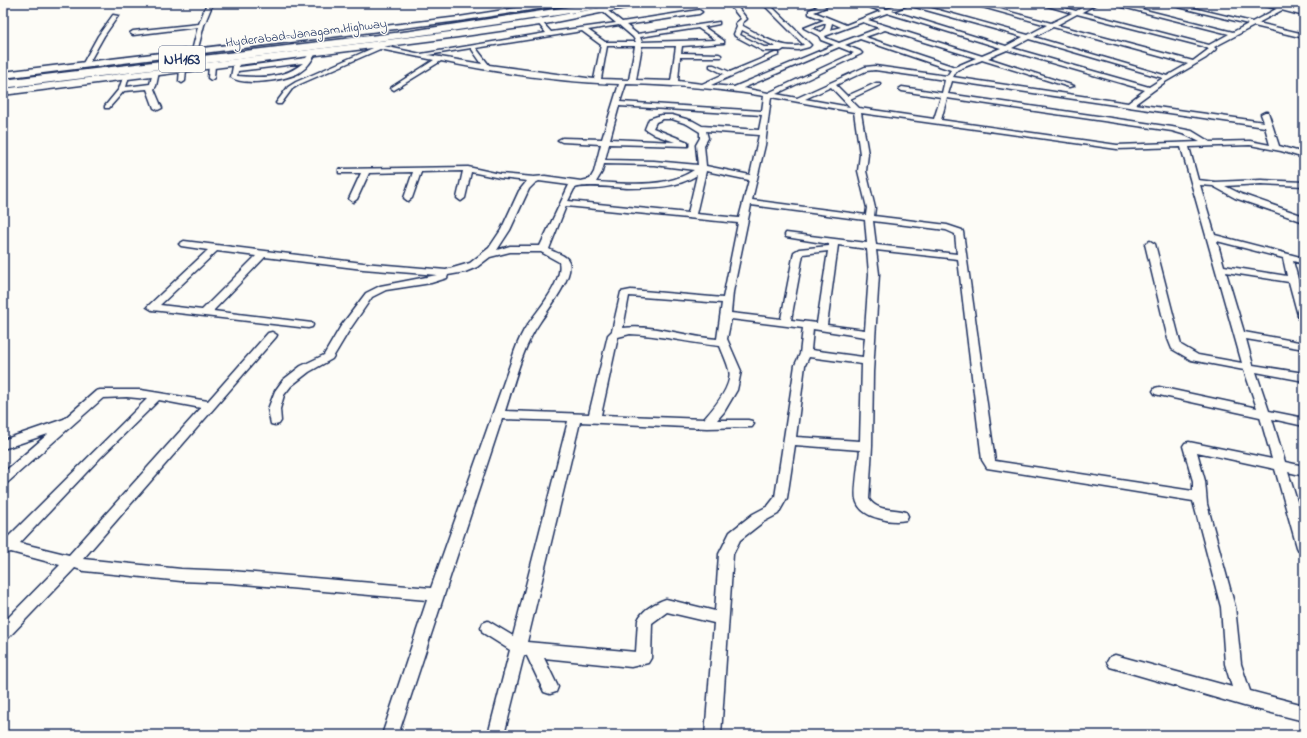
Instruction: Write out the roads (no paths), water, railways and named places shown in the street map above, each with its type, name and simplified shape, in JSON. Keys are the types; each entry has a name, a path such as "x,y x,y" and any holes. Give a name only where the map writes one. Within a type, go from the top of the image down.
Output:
{"highway":[{"name":"Hyderabad-Janagam Highway","path":"3,81 447,26 595,3"},
{"name":"Hyderabad-Janagam Highway","path":"3,84 369,39 608,7"}],"street":[{"path":"194,51 201,25 210,3"},
{"path":"3,75 459,19 564,3"},
{"path":"3,92 212,65 235,66 311,56 369,45 540,22 608,7 640,3"},
{"path":"730,3 744,19 739,23 740,27 737,34 738,36 763,49 803,48 808,45 765,3"},
{"path":"813,3 823,7 810,12 846,27"},
{"path":"860,3 1151,90"},
{"path":"822,35 907,3 1027,36 1168,78"},
{"path":"971,3 1193,63"},
{"path":"1040,3 1210,47 1282,8"},
{"path":"937,122 949,79 955,69 1007,48 1027,36 1078,13 1095,3"},
{"path":"1110,3 1234,34"},
{"path":"1165,3 1304,36"},
{"path":"1265,3 1304,14"},
{"path":"544,249 570,188 573,185 588,184 593,182 598,172 617,104 628,81 639,44 636,36 621,24 608,7"},
{"path":"419,54 698,12"},
{"path":"86,65 101,36 115,16"},
{"path":"822,35 828,29 830,20"},
{"path":"768,95 859,53 823,39 822,35 808,29 807,27 830,20"},
{"path":"861,20 1071,86"},
{"path":"540,22 550,34"},
{"path":"636,36 717,23"},
{"path":"132,33 201,25"},
{"path":"584,29 604,44 679,44 722,42 699,26"},
{"path":"735,89 839,44 884,28"},
{"path":"859,37 955,69"},
{"path":"596,81 604,44"},
{"path":"674,83 679,44"},
{"path":"369,45 487,67 596,81 704,85 857,110 1117,147 1250,142 1275,147 1304,156"},
{"path":"472,46 487,67"},
{"path":"279,103 290,88 298,82 380,47"},
{"path":"1129,105 1168,78 1204,57 1213,49 1210,47"},
{"path":"704,85 777,54"},
{"path":"677,55 718,56"},
{"path":"235,66 234,77 236,78 273,78 294,73 304,66 311,56"},
{"path":"394,88 440,59"},
{"path":"211,78 212,65"},
{"path":"712,66 730,74"},
{"path":"797,100 871,68 949,79 1102,110 1189,133 1207,144"},
{"path":"182,81 183,69"},
{"path":"156,72 153,86 150,89 158,108"},
{"path":"107,107 122,89 126,76"},
{"path":"832,84 857,110 864,154 862,171 871,208 869,218 874,274 868,361 866,446 862,499 865,506 870,510 881,514 901,516"},
{"path":"845,99 878,84"},
{"path":"122,89 153,86"},
{"path":"902,89 945,97 1102,110 1129,105 1268,125"},
{"path":"708,424 731,390 735,371 722,339 742,221 763,133 768,95"},
{"path":"617,104 766,113"},
{"path":"1265,114 1275,147"},
{"path":"685,144 672,137 653,132 649,128 652,121 672,117 692,123 701,128 763,133"},
{"path":"691,217 702,168 703,155 700,145 704,137 701,128"},
{"path":"562,140 700,145"},
{"path":"1184,144 1249,368 1281,466 1304,548"},
{"path":"600,162 702,168 753,178"},
{"path":"342,171 468,169 500,176 536,180 588,184 647,185 668,183 685,179 702,168"},
{"path":"461,198 468,169"},
{"path":"353,199 366,170"},
{"path":"408,198 418,170"},
{"path":"276,421 274,408 279,394 286,383 305,369 328,357 345,328 369,295 383,288 431,280 474,265 488,255 501,239 524,189 532,181 536,180"},
{"path":"1195,182 1215,184 1261,182 1304,184"},
{"path":"1215,184 1238,196 1304,219"},
{"path":"747,202 947,228 959,232 988,460 991,465 1199,497"},
{"path":"564,203 742,221"},
{"path":"789,235 833,245 872,247 962,257"},
{"path":"1211,237 1304,261"},
{"path":"184,244 370,267 446,273 458,271"},
{"path":"1150,244 1172,339 1176,347 1195,358 1304,378"},
{"path":"785,323 799,252 833,245"},
{"path":"821,328 833,245"},
{"path":"215,248 152,307 308,325"},
{"path":"390,735 436,595 517,360 531,328 544,310 563,274 565,264 562,260 545,252 544,249 510,249 488,255"},
{"path":"205,313 264,254"},
{"path":"1287,257 1304,319"},
{"path":"1220,268 1293,280"},
{"path":"594,419 614,335 617,332 624,294 631,293 728,302"},
{"path":"726,315 870,334"},
{"path":"714,735 726,554 735,536 758,518 773,510 781,498 788,439 800,365 805,354 808,325"},
{"path":"617,332 624,330 644,331 700,341 723,343"},
{"path":"1239,334 1304,346"},
{"path":"3,633 71,563 272,335"},
{"path":"805,354 820,354 868,361"},
{"path":"1159,391 1265,415 1304,422"},
{"path":"3,480 100,394 113,392 210,405"},
{"path":"5,547 155,397"},
{"path":"498,415 708,424 748,424"},
{"path":"496,735 525,649 575,418"},
{"path":"3,445 72,420"},
{"path":"788,439 799,442 866,446"},
{"path":"1244,698 1233,664 1228,608 1221,588 1199,497 1199,481 1189,446 1304,471"},
{"path":"5,547 71,563 181,575 231,577 436,595"},
{"path":"488,628 525,649 630,660 642,658 645,620 655,611 666,605 722,619"},
{"path":"525,649 550,687"},
{"path":"1114,662 1304,713"}]}
